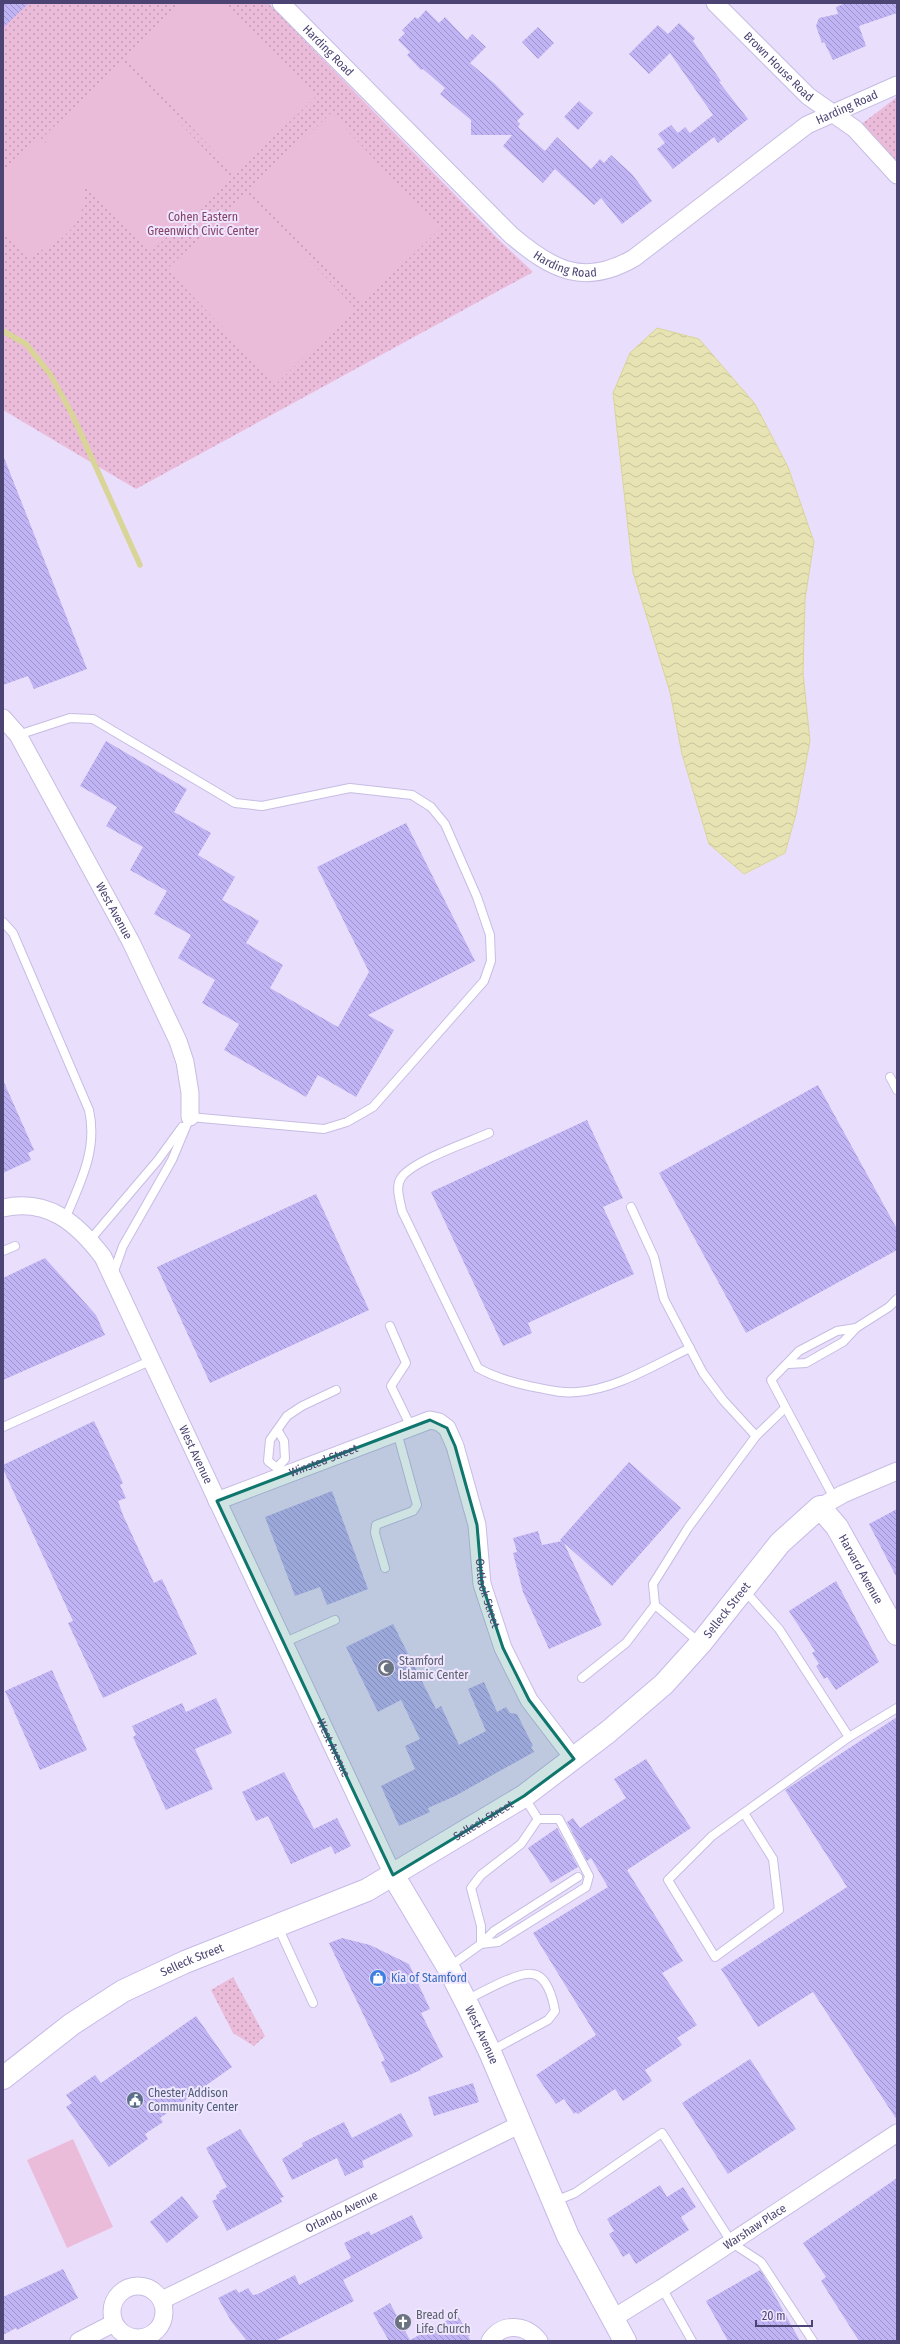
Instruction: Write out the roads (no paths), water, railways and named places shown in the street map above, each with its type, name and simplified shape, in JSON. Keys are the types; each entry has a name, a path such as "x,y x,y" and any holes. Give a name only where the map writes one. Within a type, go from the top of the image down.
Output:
{"main road":[{"name":"Selleck Street","path":"3,2078 72,2024 124,1991 178,1965 354,1896 393,1875 524,1796 574,1759 664,1684 701,1643 780,1543 827,1503"},
{"name":"Harvard Avenue","path":"827,1503 837,1527 897,1634"},
{"name":"West Avenue","path":"393,1875 466,2000 576,2252 625,2341"}],"street":[{"name":"Harding Road","path":"281,3 511,235 547,263 575,273 603,272 634,258 685,221 807,125 897,85"},
{"name":"Brown House Road","path":"715,3 808,96 855,129 897,175"},
{"name":"West Avenue","path":"3,718 18,735 131,942 178,1042 186,1062 190,1093 190,1117"},
{"name":"West Avenue","path":"3,1208 33,1205 49,1209 65,1219 90,1240 103,1257 113,1275 283,1643 393,1875"},
{"name":"Winsted Street","path":"217,1501 278,1472 430,1420"},
{"name":"Outlook Street","path":"430,1420 439,1422 447,1428 455,1446 477,1526 482,1584 503,1648 529,1700 574,1759"},
{"name":"Selleck Street","path":"827,1503 897,1471"},
{"name":"Orlando Avenue","path":"162,2300 521,2124"},
{"name":"Warshaw Place","path":"612,2319 732,2243 897,2133"},
{"path":"131,2286 143,2286 154,2291 162,2300 164,2312 161,2325 154,2338 130,2337 121,2332 114,2323 111,2313 113,2301 121,2291 131,2286"},
{"path":"79,2341 114,2323"},
{"path":"490,2341 500,2331 518,2327 527,2330 539,2341"}],"lane":[{"path":"18,735 70,718 93,719 235,803 262,806 350,788 412,795 431,807 445,824 478,897 490,935 491,961 484,981 373,1107 347,1122 324,1129 190,1117"},
{"path":"3,922 13,933 89,1110 93,1126 89,1163 65,1219"},
{"path":"890,1077 897,1090"},
{"path":"90,1240 158,1160 190,1117"},
{"path":"113,1275 123,1246 172,1160 190,1117"},
{"path":"489,1133 413,1167 401,1178 398,1191 402,1211 478,1368 492,1376 518,1384 553,1391 576,1392 617,1382 690,1348"},
{"path":"631,1207 654,1257 664,1299 703,1373 723,1400 756,1436"},
{"path":"3,1251 15,1246"},
{"path":"789,1364 806,1363 843,1342 856,1328 889,1307 897,1299"},
{"path":"385,1568 375,1533 376,1525 413,1511 417,1505 404,1429 391,1386 406,1363 390,1326"},
{"path":"827,1503 771,1380 789,1364 799,1352 837,1331 856,1328"},
{"path":"3,1427 152,1360"},
{"path":"278,1431 284,1441 285,1459 278,1472 268,1461 270,1440 278,1431 287,1416 302,1406 336,1390"},
{"path":"582,1678 626,1643 655,1605 653,1584 688,1528 756,1436 785,1408"},
{"path":"744,1589 779,1629 849,1737"},
{"path":"655,1605 701,1643"},
{"path":"283,1643 335,1620"},
{"path":"744,1813 773,1859 779,1910 715,1957 668,1880 712,1836 849,1737 897,1708"},
{"path":"524,1796 538,1818"},
{"path":"481,1944 498,1942 586,1887 589,1876 559,1819 538,1818"},
{"path":"481,1944 481,1926 471,1888 481,1875 521,1844 538,1818"},
{"path":"448,1967 481,1944 494,1931 578,1877"},
{"path":"278,1926 313,2003"},
{"path":"466,2000 521,1975 533,1973 543,1980 554,1999 555,2011 548,2020 490,2052"},
{"path":"553,2202 575,2193 662,2133 732,2243 761,2262 813,2341"},
{"path":"662,2288 692,2341"}],"water":[{"path":"657,328 699,339 755,404 788,467 814,542 805,599 803,673 810,741 796,814 785,853 744,874 709,844 682,754 670,692 633,572 613,393 630,353"}],"waterway":[{"path":"3,331 26,344 50,374 72,414 140,565"}],"place":[{"name":"Stamford Islamic Center","path":"386,1668"},
{"name":"Kia of Stamford","path":"378,1978"},
{"name":"Chester Addison Community Center","path":"135,2100"},
{"name":"Bread of Life Church","path":"403,2322"}],"park label":[{"name":"Cohen Eastern Greenwich Civic Center","path":"203,224"}]}
